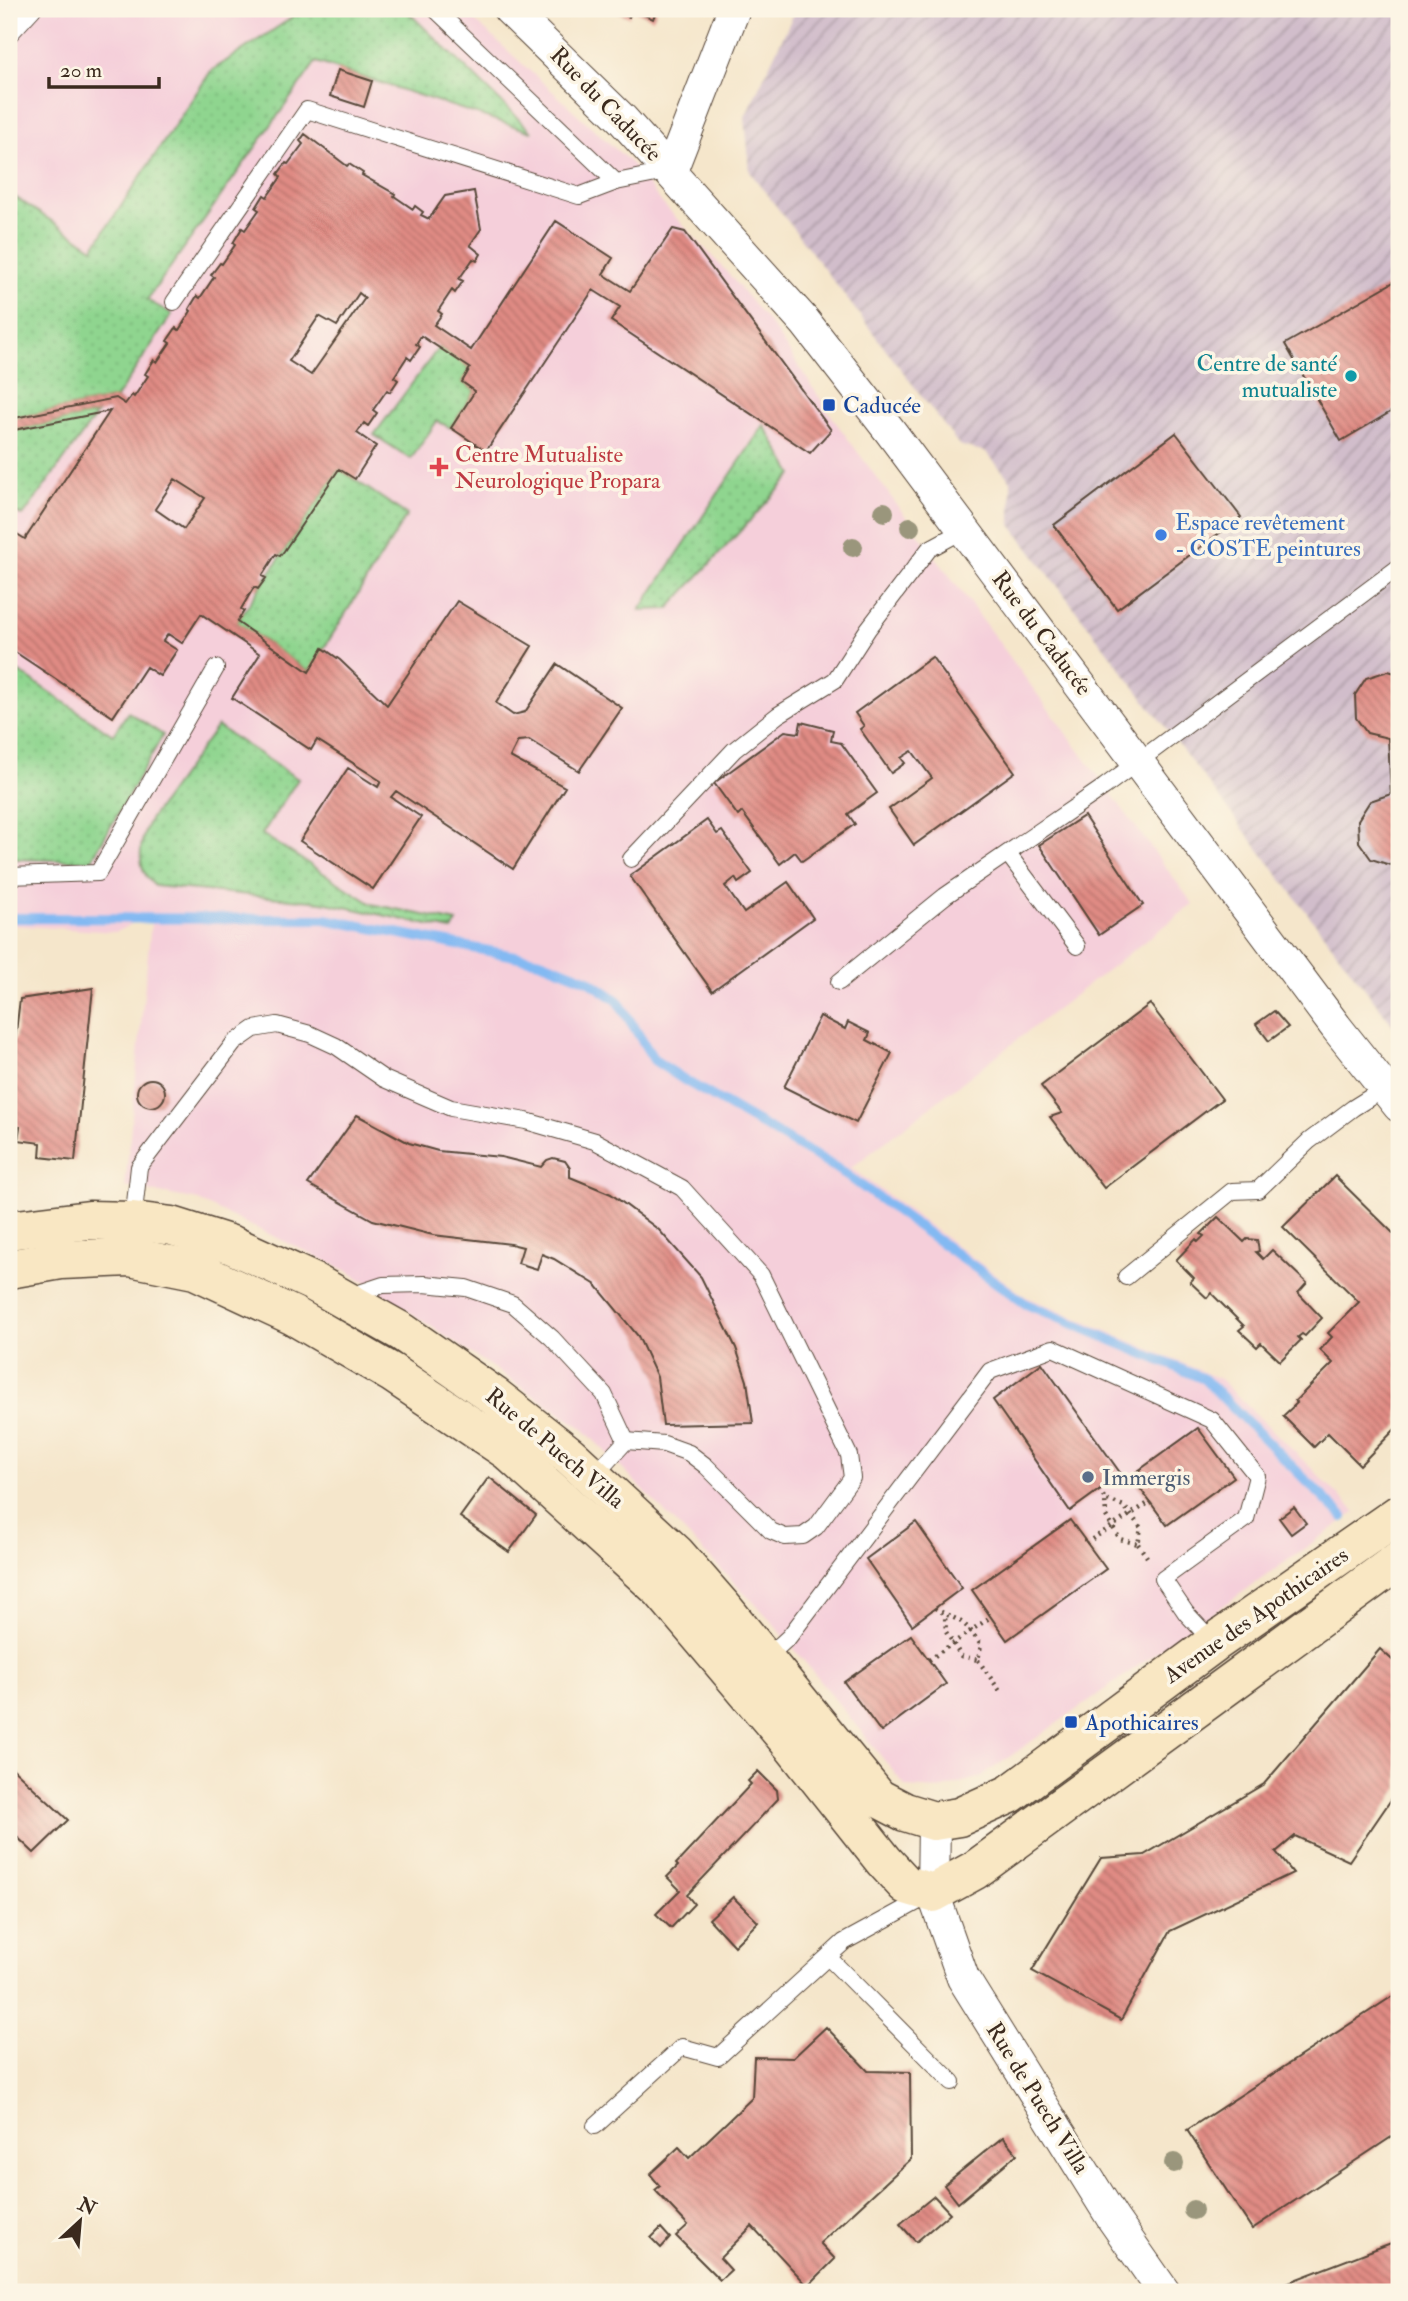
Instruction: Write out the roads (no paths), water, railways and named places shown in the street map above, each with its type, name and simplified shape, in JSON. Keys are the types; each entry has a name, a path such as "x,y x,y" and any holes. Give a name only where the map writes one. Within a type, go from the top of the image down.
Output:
{"main road":[{"name":"Rue de Puech Villa","path":"9,1230 89,1220 172,1226 232,1245 313,1282 402,1332 494,1396 593,1478 676,1555 878,1798 905,1812 934,1821"},
{"name":"Rue de Puech Villa","path":"9,1269 61,1260 130,1257 195,1270 294,1316 392,1373 508,1451 661,1590 792,1745 884,1861 906,1885 933,1893"},
{"name":"Avenue des Apothicaires","path":"934,1821 959,1817 1010,1794 1214,1643 1399,1514"},
{"name":"Avenue des Apothicaires","path":"933,1893 975,1870 1399,1560"}],"street":[{"name":"Rue du Caducée","path":"509,9 597,92 805,321 1139,761 1336,1027 1392,1097"},
{"name":"Rue du Caducée","path":"671,171 734,9"},
{"name":"Rue de Puech Villa","path":"934,1821 933,1893 963,1978 1113,2219 1164,2292"}],"lane":[{"path":"9,34 33,9"},
{"path":"435,9 616,182"},
{"path":"174,302 307,110 579,196 616,182 671,171"},
{"path":"631,859 734,750 778,715 835,680 868,629 929,549 964,530"},
{"path":"839,982 945,896 1139,761 1399,567"},
{"path":"9,876 98,873 216,668"},
{"path":"1008,854 1077,946"},
{"path":"133,1222 139,1167 234,1044 254,1030 277,1025 310,1034 336,1046 384,1079 451,1108 526,1121 595,1141 682,1188 761,1275 849,1455 852,1478 816,1527 803,1536 785,1537 771,1531 706,1466 689,1453 664,1444 626,1441"},
{"path":"1126,1277 1232,1191 1258,1190 1309,1141 1353,1108 1392,1097"},
{"path":"341,1299 383,1286 424,1284 466,1288 513,1304 552,1338 604,1394 626,1441"},
{"path":"765,1659 789,1637 990,1371 1053,1349 1212,1420 1257,1476 1246,1520 1163,1578 1186,1613 1214,1643"},
{"path":"593,1478 626,1441"},
{"path":"595,2126 682,2047 718,2057 844,1942 933,1893"},
{"path":"828,1957 952,2082"}],"waterway":[{"path":"9,918 325,919 540,961 588,980 618,1001 654,1060 838,1169 1026,1304 1204,1379 1343,1517"}],"place":[{"name":"Centre de santé mutualiste","path":"1351,376"},
{"name":"Caducée","path":"829,405"},
{"name":"Centre Mutualiste Neurologique Propara","path":"439,467"},
{"name":"Espace revêtement - COSTE peintures","path":"1161,535"},
{"name":"Immergis","path":"1088,1477"},
{"name":"Apothicaires","path":"1071,1722"}]}
